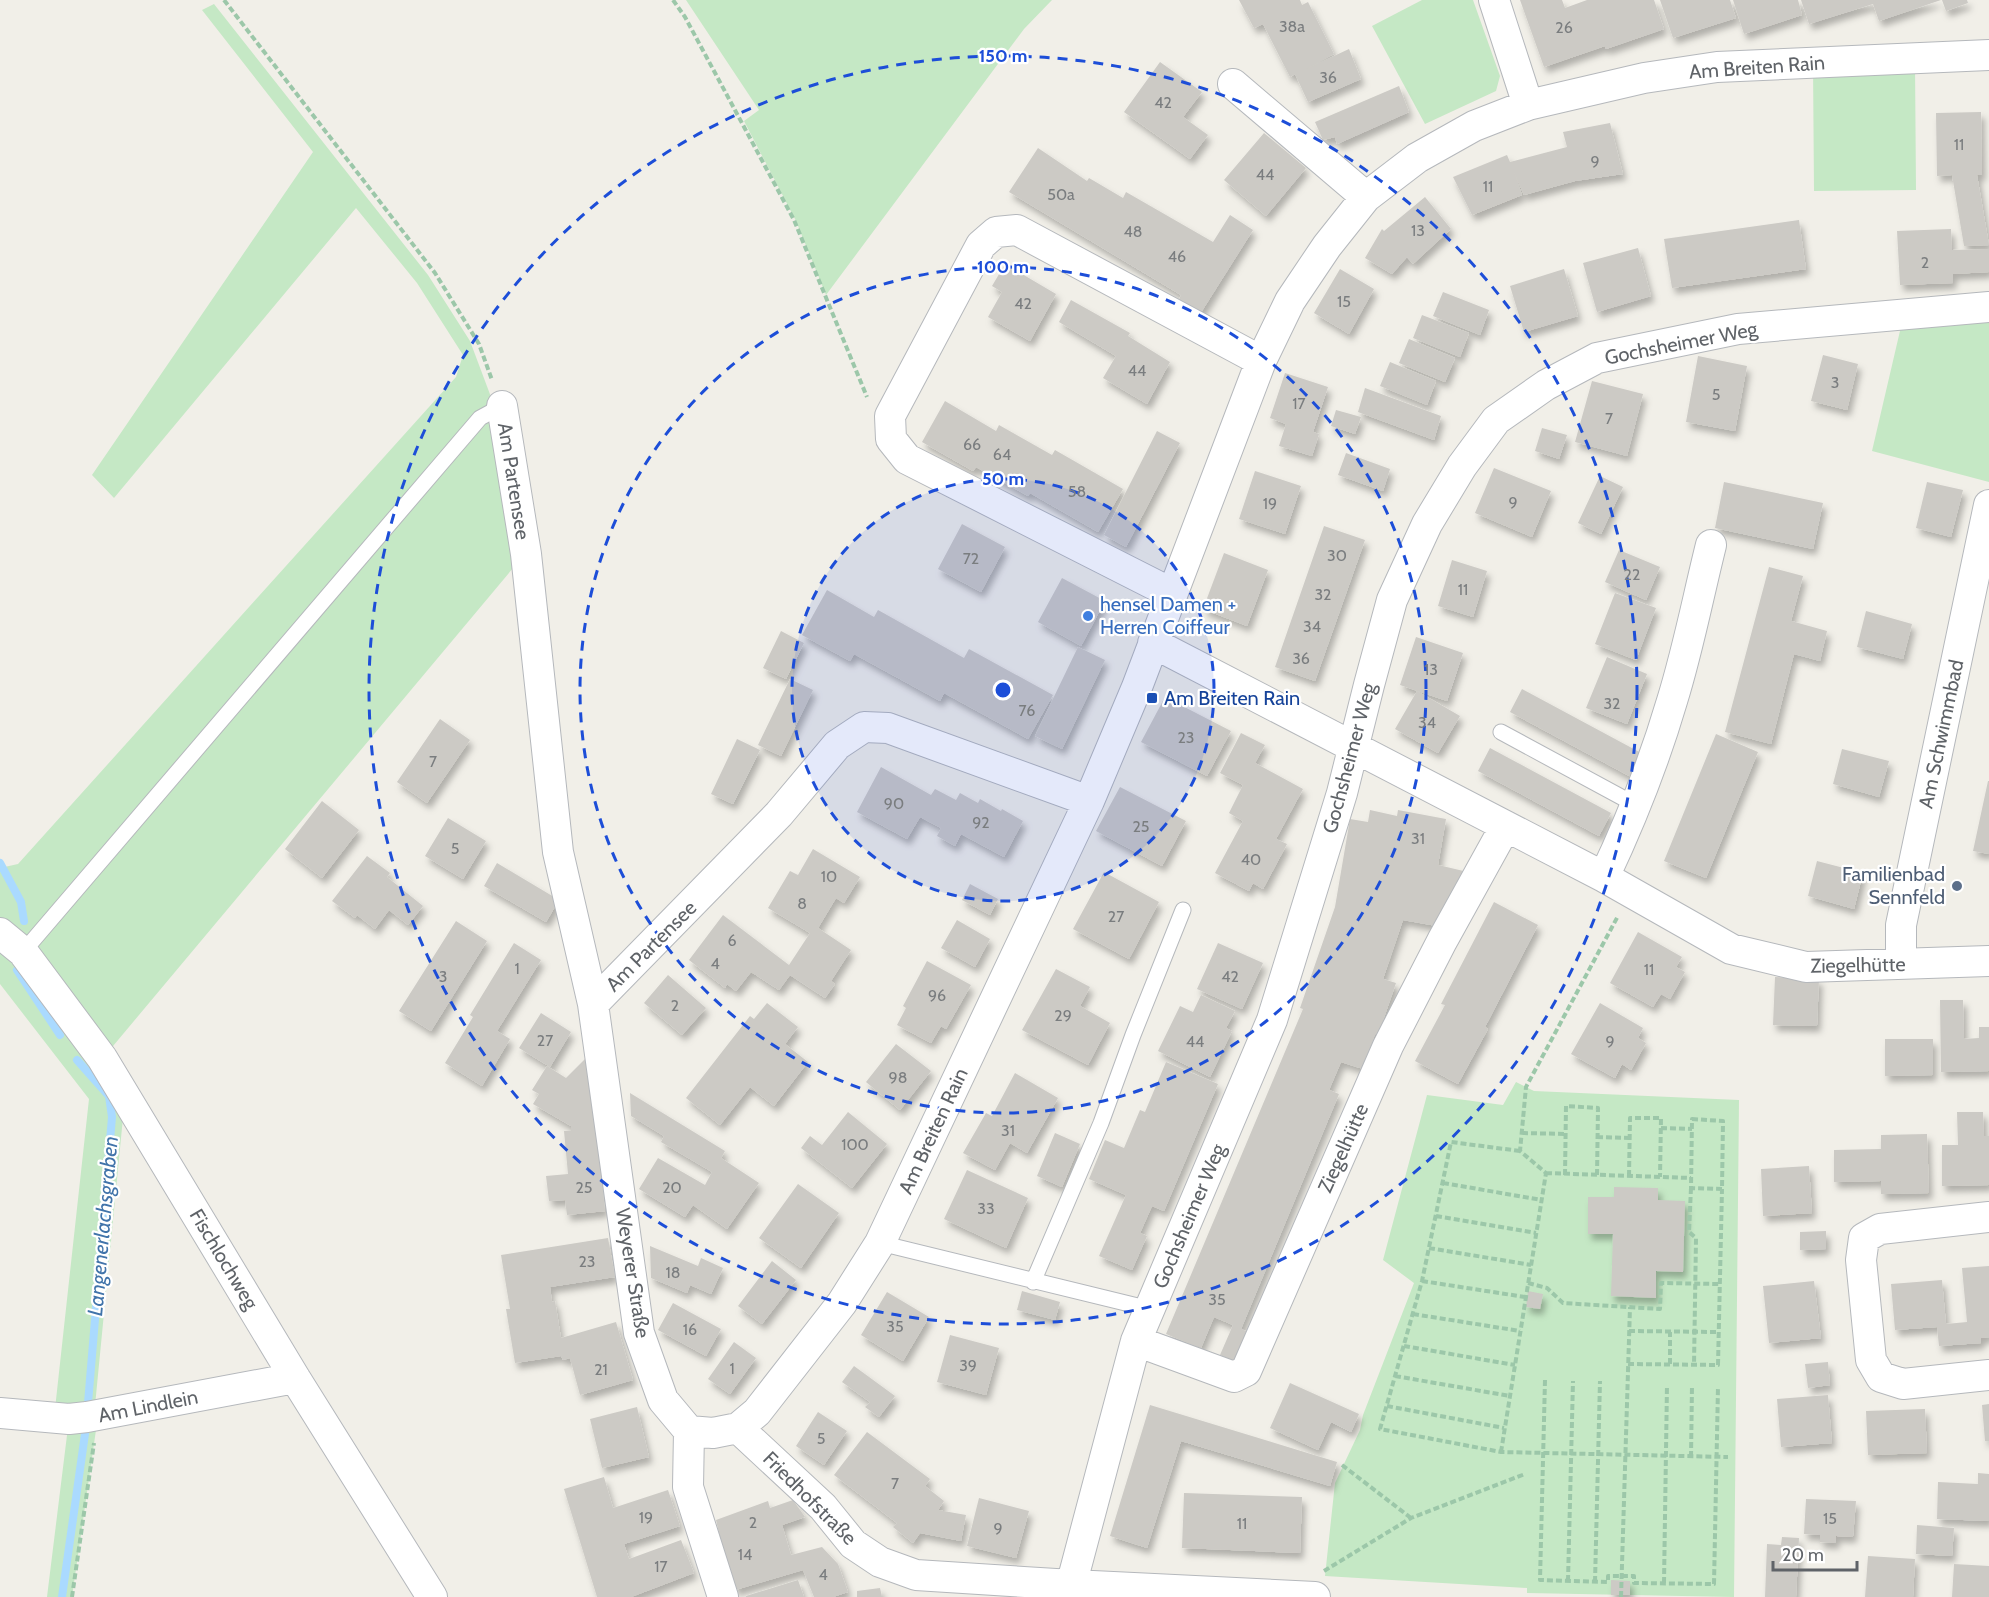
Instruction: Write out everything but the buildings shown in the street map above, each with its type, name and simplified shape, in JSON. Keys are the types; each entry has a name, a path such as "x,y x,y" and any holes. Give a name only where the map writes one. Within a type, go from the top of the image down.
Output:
{"street":[{"path":"1494,0 1528,105"},
{"name":"Am Breiten Rain","path":"738,1428 757,1413 807,1349 842,1303 880,1243 1089,801 1154,643 1171,593 1261,361 1290,301 1327,246 1366,197 1417,158 1474,126 1528,105 1644,78 1717,67 1989,55"},
{"path":"1233,84 1366,197"},
{"path":"1171,593 907,459 891,439 890,416 981,245 996,232 1017,230 1261,361"},
{"name":"Gochsheimer Weg","path":"1070,1591 1136,1341 1272,1020 1342,793 1392,600 1427,524 1462,466 1496,420 1546,386 1597,358 1738,329 1989,307"},
{"name":"Am Partensee","path":"502,406 526,554 558,852 593,1004"},
{"name":"Am Schwimmbad","path":"1901,964 1901,925 1989,505"},
{"path":"1604,877 1636,805 1656,752 1673,699 1711,545"},
{"name":"Ziegelhütte","path":"1154,643 1604,877 1731,949 1806,967 1989,961"},
{"name":"Am Partensee","path":"593,1004 779,814 837,745 864,727 888,728 1089,801"},
{"name":"Ziegelhütte","path":"1136,1341 1234,1377 1246,1371 1388,1046 1505,826"},
{"name":"Fischlochweg","path":"0,933 23,952 102,1058 295,1378 432,1597"},
{"name":"Weyerer Straße","path":"593,1004 639,1333 663,1400 689,1431"},
{"path":"1989,1217 1880,1229 1864,1238 1861,1260 1871,1360 1881,1377 1903,1384 1989,1375"},
{"name":"Am Lindlein","path":"0,1413 69,1419 98,1416 295,1378"},
{"path":"723,1597 688,1487 689,1431 713,1433 738,1428"},
{"name":"Friedhofstraße","path":"738,1428 824,1507 853,1544 880,1562 916,1575 1070,1591 1318,1585"}],"lane":[{"path":"23,952 480,418 502,406"},
{"path":"1501,732 1636,805"},
{"path":"1033,1282 1101,1123 1132,1035 1183,910"},
{"path":"880,1243 1150,1309"}],"path":[{"path":"224,0 435,273 479,344 502,406"},
{"path":"673,0 685,17 794,220 872,407 890,416"},
{"path":"1520,1151 1526,1087 1631,892"},
{"path":"1565,1175 1566,1106 1598,1107 1597,1176"},
{"path":"1629,1176 1630,1118 1661,1118 1660,1177"},
{"path":"1628,1364 1670,1365 1694,1365 1718,1365 1723,1120 1692,1119 1689,1232 1696,1238 1694,1365"},
{"path":"1661,1128 1692,1129"},
{"path":"1522,1133 1566,1134"},
{"path":"1598,1137 1629,1138"},
{"path":"1691,1178 1546,1173 1520,1151 1451,1142 1422,1281 1380,1429 1501,1452 1728,1457"},
{"path":"1501,1452 1546,1173"},
{"path":"1443,1183 1542,1200"},
{"path":"1691,1188 1722,1189"},
{"path":"1436,1216 1536,1233"},
{"path":"1429,1248 1531,1265"},
{"path":"1422,1281 1526,1297"},
{"path":"1528,1283 1547,1288 1563,1304 1660,1309 1661,1283 1719,1284"},
{"path":"1621,1597 1630,1307"},
{"path":"1413,1314 1520,1331"},
{"path":"1629,1331 1718,1332"},
{"path":"1670,1332 1670,1365"},
{"path":"1404,1346 1515,1365"},
{"path":"1395,1376 1510,1396"},
{"path":"1545,1380 1540,1580 1608,1582 1608,1576 1634,1576 1634,1582 1714,1584 1718,1388"},
{"path":"1568,1581 1573,1381"},
{"path":"1595,1582 1600,1381"},
{"path":"1664,1583 1667,1385"},
{"path":"1691,1457 1692,1386"},
{"path":"1387,1406 1504,1428"},
{"path":"72,1597 98,1416"},
{"path":"1341,1465 1411,1518"},
{"path":"1318,1585 1411,1518 1526,1474"}],"green space":[{"path":"686,0 1052,0 1024,29 826,295 796,221 744,121 759,110"},
{"path":"1422,0 1473,0 1500,76 1496,91 1425,124 1372,26"},
{"path":"214,4 428,275 470,341 491,397 481,417 502,406 524,555 103,1058 125,1097 94,1416 98,1416 72,1597 47,1597 69,1419 54,1418 89,1099 0,984 0,868 18,864 456,377 463,355 417,283 356,208 114,498 92,475 313,152 202,10"},
{"path":"1915,64 1916,190 1814,191 1813,65"},
{"path":"1989,310 1989,482 1872,451 1903,318"},
{"path":"1516,1082 1534,1091 1739,1100 1734,1597 1527,1593 1527,1588 1325,1576 1335,1483 1360,1430 1363,1415 1414,1283 1383,1260 1427,1095 1503,1105"}],"waterway":[{"name":"Langenerlachsgraben","path":"0,863 21,902 24,921"},
{"name":"Langenerlachsgraben","path":"17,970 60,1035"},
{"name":"Langenerlachsgraben","path":"77,1060 109,1096 112,1117 88,1403"},
{"name":"Langenerlachsgraben","path":"62,1597 85,1434"}],"place":[{"name":"hensel Damen + Herren Coiffeur","path":"1088,616"},
{"name":"Am Breiten Rain","path":"1152,698"},
{"name":"Familienbad Sennfeld","path":"1957,886"}]}
